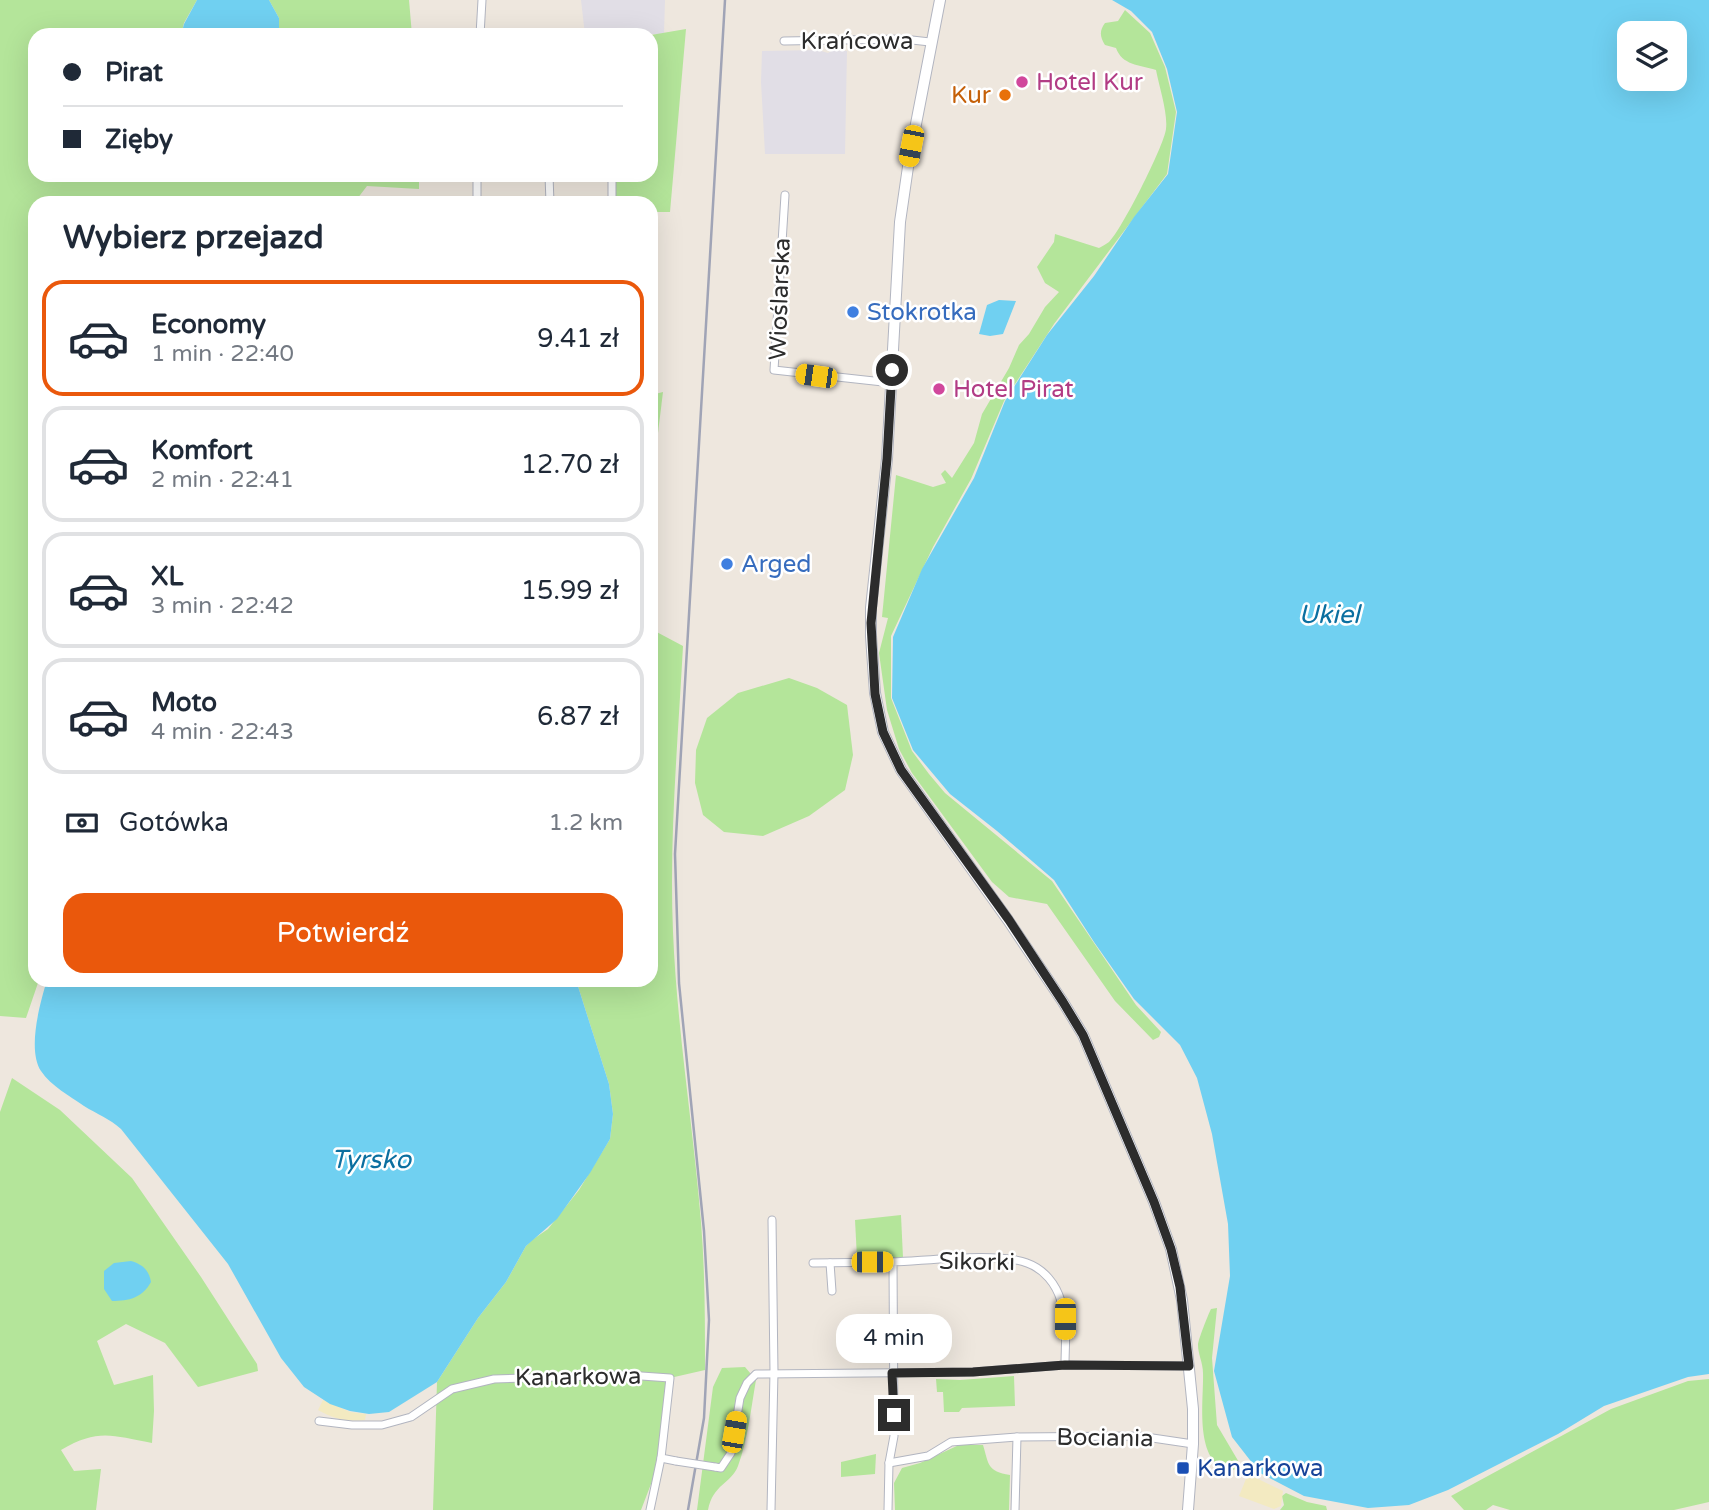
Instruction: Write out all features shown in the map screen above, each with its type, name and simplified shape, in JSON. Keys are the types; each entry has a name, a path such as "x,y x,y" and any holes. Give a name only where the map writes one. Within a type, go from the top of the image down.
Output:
{"main road":[{"path":"940,0 930,41 902,204 887,459 871,623 875,694 883,732 901,770 1009,920 1083,1035 1149,1191 1171,1249 1180,1287 1189,1366 1193,1444 1188,1510"}],"street":[{"path":"480,28 482,0"},
{"name":"Krańcowa","path":"784,41 930,41"},
{"name":"Wioślarska","path":"785,195 774,370 892,383"},
{"path":"771,1510 774,1372 772,1220"},
{"name":"Sikorki","path":"813,1264 1006,1258 1028,1263 1051,1279 1062,1301 1065,1319 1065,1365"},
{"path":"888,1510 894,1436 893,1262"},
{"path":"831,1263 832,1291"},
{"path":"650,1510 661,1458 721,1468 731,1453 740,1398 755,1374 973,1372 1065,1365 1189,1366"},
{"name":"Kanarkowa","path":"319,1421 352,1425 382,1425 400,1421 411,1417 452,1389 494,1379 627,1375 670,1378 661,1458"},
{"name":"Bociania","path":"890,1462 928,1456 951,1442 1017,1437 1139,1436 1193,1444"},
{"path":"1015,1510 1017,1437"}],"shaded area":[{"path":"581,0 665,0 664,34 658,34 658,28 584,28"},
{"path":"818,50 828,53 833,50 847,51 845,154 765,154 762,51"}],"green space":[{"path":"0,0 197,0 183,28 28,28 28,182 419,182 419,189 367,186 359,196 28,196 28,987 37,987 26,1018 0,1016"},
{"path":"269,0 409,0 411,28 279,28 279,18"},
{"path":"1125,10 1150,33 1165,67 1176,112 1167,174 1054,324 1004,401 971,479 933,547 891,636 891,698 912,751 945,793 1052,881 1136,1005 1161,1032 1159,1037 1153,1040 1115,1001 1047,904 1009,897 992,882 912,773 899,749 887,710 879,653 888,618 882,617 896,475 933,487 946,483 941,474 945,470 952,478 974,443 982,414 1019,345 1045,307 1059,292 1045,283 1037,267 1054,242 1055,234 1099,248 1109,242 1132,206 1163,138 1166,115 1156,70 1122,58 1116,48 1105,45 1101,37 1105,23 1118,21"},
{"path":"686,29 670,212 658,212 658,196 616,196 616,182 658,182 658,34"},
{"path":"663,392 658,433 658,393"},
{"path":"658,633 683,646 673,825 673,932 701,1222 705,1370 670,1378 661,1458 641,1510 433,1510 437,1382 478,1318 506,1282 526,1246 548,1229 579,1190 610,1139 613,1114 609,1084 578,987 658,987"},
{"path":"789,678 817,688 847,705 853,755 845,790 809,816 763,836 724,832 703,815 695,783 696,750 707,718 738,693"},
{"path":"12,1078 60,1110 132,1178 257,1364 258,1371 198,1387 165,1343 126,1324 97,1341 114,1385 153,1375 154,1411 152,1443 116,1436 96,1436 61,1450 74,1471 101,1469 96,1510 0,1510 0,1112"},
{"path":"901,1215 903,1258 857,1258 855,1220"},
{"path":"1217,1308 1212,1358 1217,1425 1240,1464 1231,1471 1219,1466 1211,1457 1203,1429 1203,1369 1198,1345 1211,1309"},
{"path":"745,1367 756,1380 747,1434 738,1466 718,1489 708,1510 697,1510 713,1387 722,1368"},
{"path":"1014,1376 1015,1406 962,1408 959,1412 944,1412 943,1392 937,1392 936,1379"},
{"path":"1709,1379 1709,1502 1674,1510 1510,1510 1493,1505 1486,1510 1464,1510 1451,1496 1611,1409 1688,1381"},
{"path":"959,1445 983,1445 990,1466 1010,1475 1009,1510 895,1510 894,1483 902,1468"},
{"path":"876,1454 875,1474 841,1477 841,1462"},
{"path":"1286,1493 1326,1506 1327,1510 1280,1510 1284,1505 1282,1496"}],"sand":[{"path":"323,1400 350,1412 366,1414 365,1420 346,1420 324,1413 318,1410"},
{"path":"1248,1474 1283,1491 1281,1506 1274,1509 1239,1496"}],"water":[{"path":"197,0 269,0 279,18 279,28 183,28"},
{"name":"Ukiel","path":"1112,0 1709,0 1709,1374 1688,1377 1604,1406 1558,1434 1448,1490 1409,1505 1368,1508 1304,1496 1260,1473 1232,1437 1214,1371 1230,1276 1228,1224 1212,1134 1197,1078 1180,1045 1134,999 1054,880 950,794 913,750 892,698 893,637 922,569 974,478 1005,401 1047,335 1094,276 1134,217 1168,174 1177,112 1167,69 1152,32 1131,11"},
{"path":"999,300 1016,301 1003,334 979,334 987,305"},
{"name":"Tyrsko","path":"45,987 578,987 609,1084 613,1114 610,1139 590,1173 557,1219 526,1246 506,1282 478,1318 437,1382 389,1412 369,1414 350,1411 330,1404 304,1387 281,1358 228,1264 121,1129 61,1090 41,1071 35,1051 38,1013"},
{"path":"131,1261 144,1268 151,1282 144,1292 134,1298 112,1301 104,1289 104,1271 114,1263"}],"railway":[{"path":"688,1510 704,1418 709,1320 704,1231 679,983 675,854 725,0"}],"place":[{"name":"Hotel Kur","path":"1022,82"},
{"name":"Kur","path":"1005,95"},
{"name":"Stokrotka","path":"853,312"},
{"name":"Hotel Pirat","path":"939,389"},
{"name":"Arged","path":"727,564"},
{"name":"Kanarkowa","path":"1183,1468"}],"route":[{"path":"892,370 887,459 871,623 875,694 883,732 901,770 1009,920 1083,1035 1154,1202 1171,1249 1180,1287 1189,1366 1065,1365 973,1372 892,1373 894,1415"}]}
